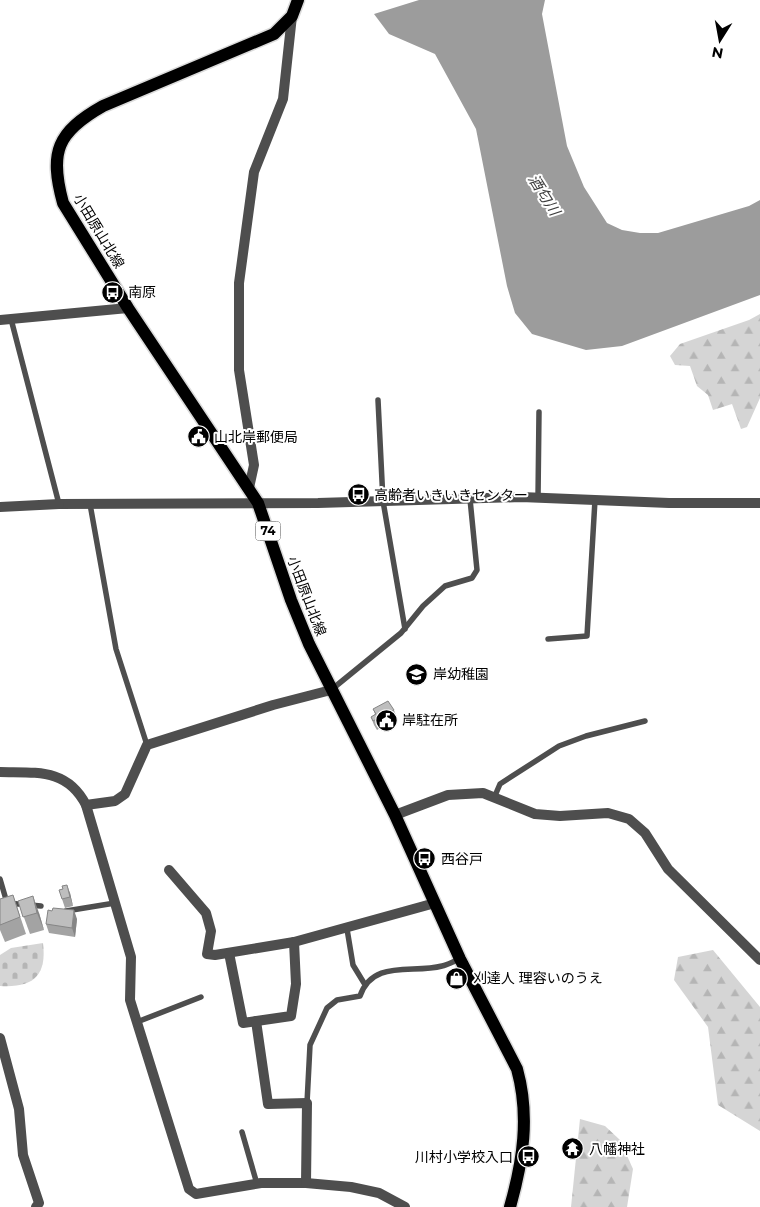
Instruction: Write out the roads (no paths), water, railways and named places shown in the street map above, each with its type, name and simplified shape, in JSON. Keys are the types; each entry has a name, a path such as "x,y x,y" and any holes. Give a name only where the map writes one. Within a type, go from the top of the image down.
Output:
{"main road":[{"name":"小田原山北線","path":"298,0 292,16 274,34 96,110 70,128 60,145 56,161 57,183 63,203 128,308 258,503 291,600 331,690 395,815 460,959 508,1049 522,1088 524,1139 520,1169 510,1207"}],"street":[{"path":"249,488 254,465 239,370 239,283 254,172 283,99 292,16"},
{"path":"0,320 128,308"},
{"path":"0,507 59,504 538,498 760,503"},
{"path":"86,805 116,800 125,794 147,745 273,705 331,690"},
{"path":"0,772 46,773 62,778 80,792 86,805 131,957 130,1000 189,1189 196,1194 257,1184 306,1184 351,1187 379,1193 405,1207"},
{"path":"395,815 448,795 483,793 535,814 560,816 608,813 629,819 645,834 668,870 760,960"},
{"path":"169,870 206,913 211,931 207,954 229,953 294,942 347,929 436,903"},
{"path":"229,953 243,1023 292,1016 296,984 294,942"},
{"path":"256,1021 268,1104 307,1103 306,1184"},
{"path":"0,1038 19,1109 23,1155 39,1206"}],"lane":[{"path":"11,319 59,504"},
{"path":"378,400 382,501 405,629"},
{"path":"538,498 539,412"},
{"path":"331,690 405,629 423,606 445,586 472,578 477,570 470,499"},
{"path":"548,638 587,636 595,500"},
{"path":"90,504 116,649 147,745"},
{"path":"494,798 500,784 559,746 586,736 645,721"},
{"path":"0,879 7,903 41,906"},
{"path":"58,912 115,903"},
{"path":"347,929 353,965 364,983"},
{"path":"307,1103 310,1045 327,1008 337,1000 360,996 364,983 378,974 401,968 441,966 460,959"},
{"path":"138,1022 201,998"},
{"path":"242,1132 257,1184"}],"water":[{"name":"酒匂川","path":"419,0 545,0 542,14 567,146 584,187 607,223 622,230 658,233 749,206 760,200 760,295 622,346 586,350 532,334 515,313 507,286 476,129 435,54 389,34 374,14"}],"place":[{"name":"南原","path":"112,292"},
{"name":"山北岸郵便局","path":"198,437"},
{"name":"高齢者いきいきセンター","path":"358,495"},
{"name":"岸幼稚園","path":"417,674"},
{"name":"岸駐在所","path":"386,720"},
{"name":"西谷戸","path":"425,859"},
{"name":"刈達人 理容いのうえ","path":"457,978"},
{"name":"八幡神社","path":"573,1149"},
{"name":"川村小学校入口","path":"529,1157"}]}
